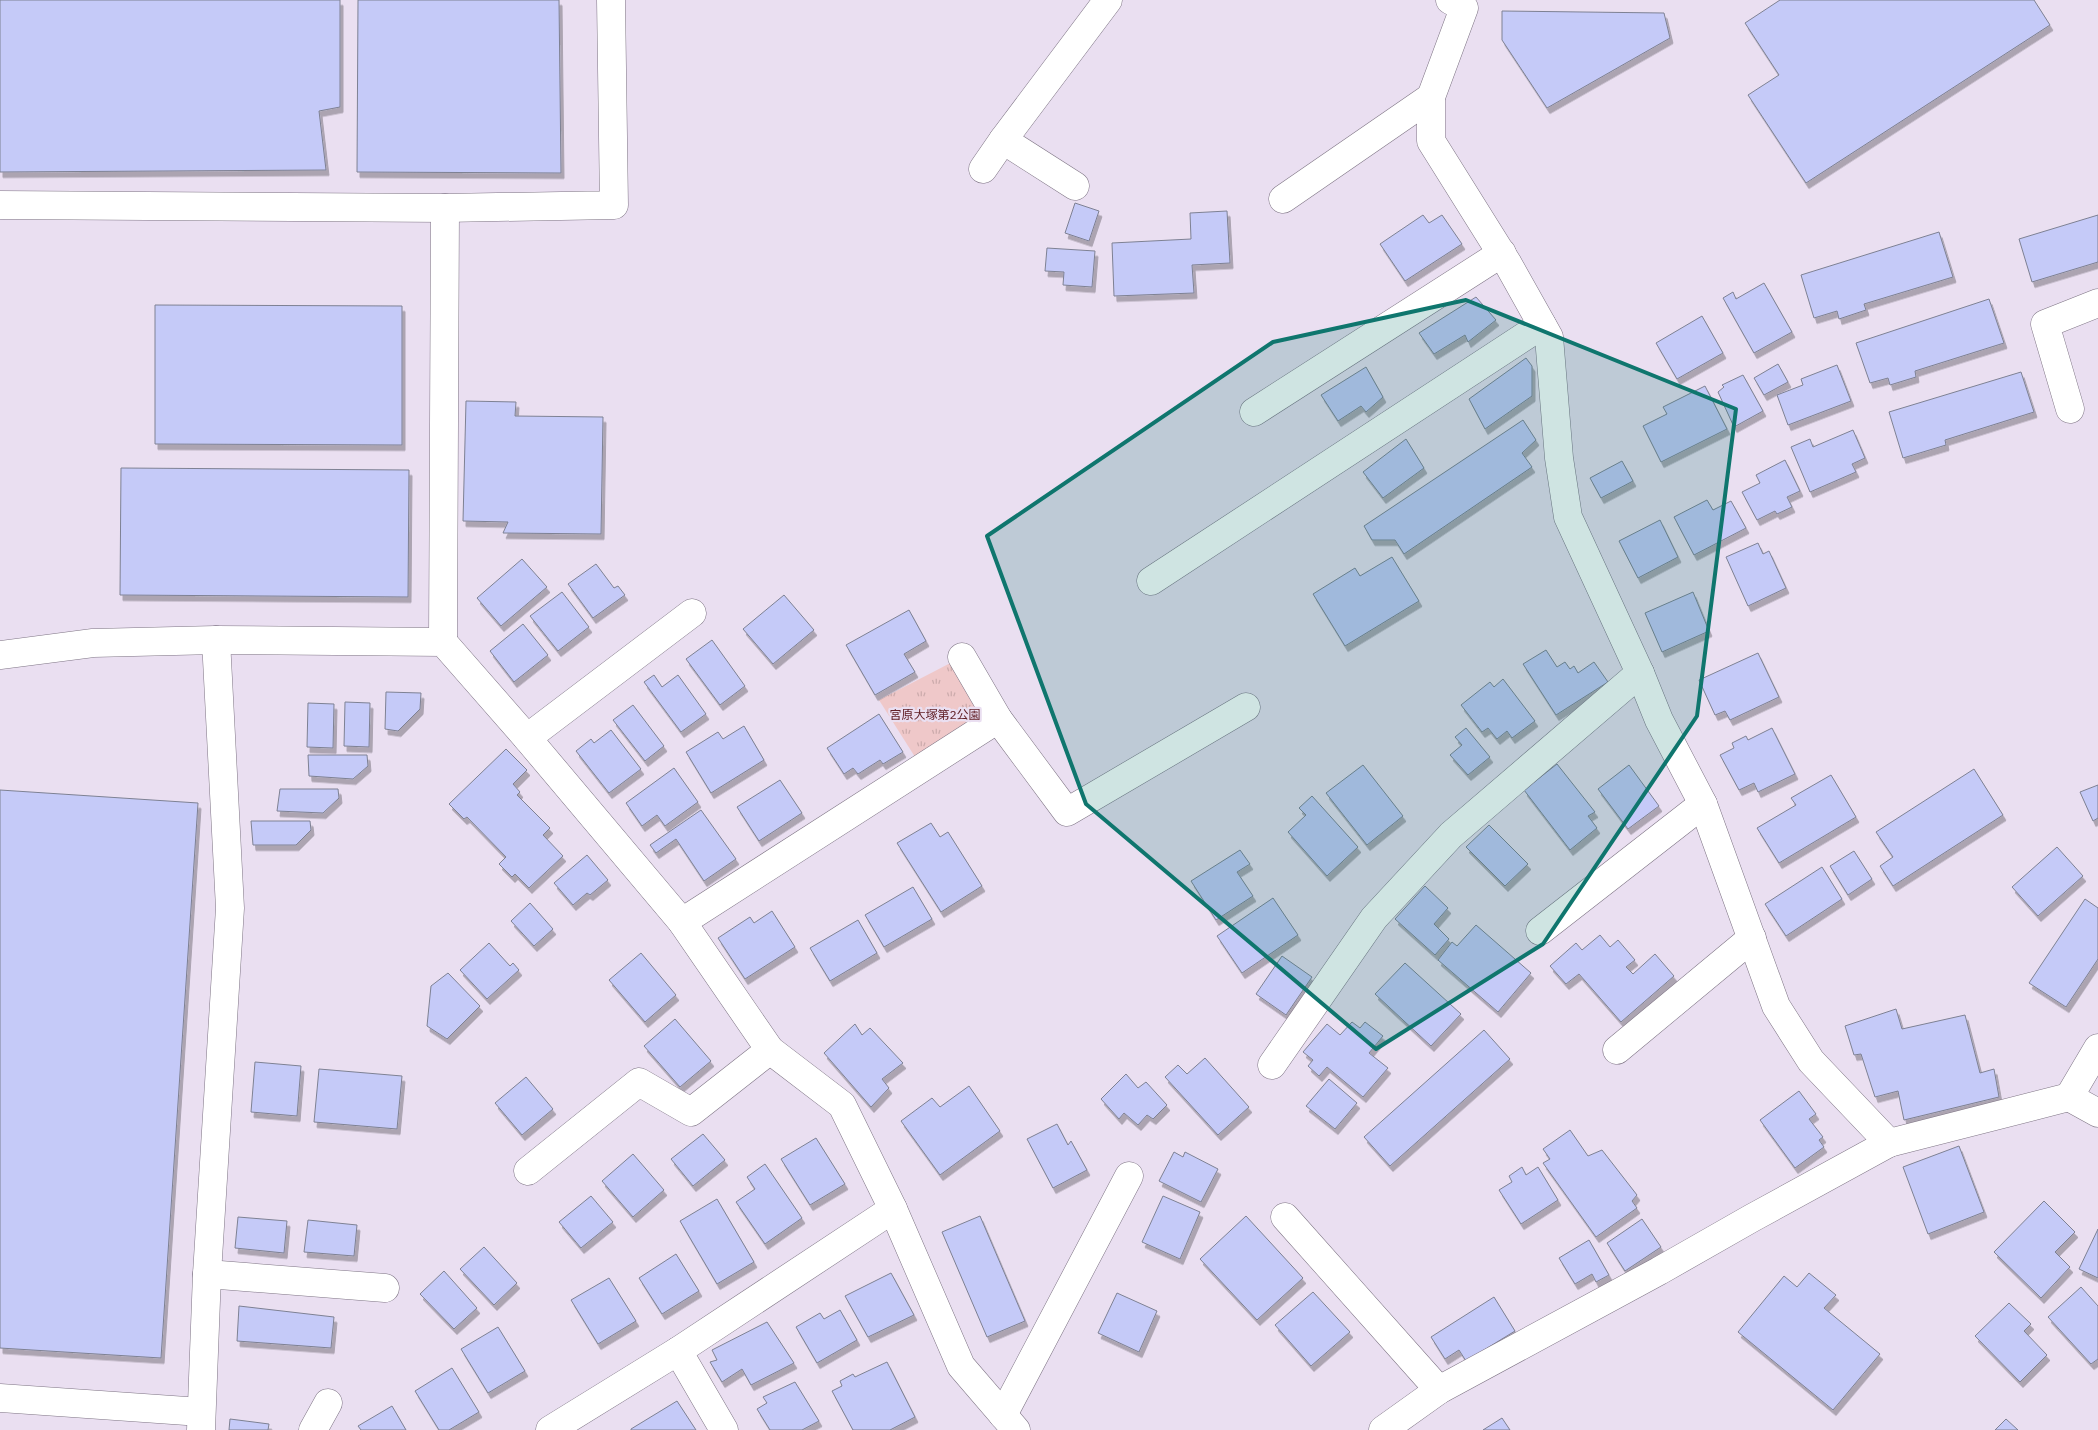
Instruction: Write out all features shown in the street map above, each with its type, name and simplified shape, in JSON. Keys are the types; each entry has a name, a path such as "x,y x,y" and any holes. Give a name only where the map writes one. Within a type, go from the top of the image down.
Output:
{"street":[{"path":"0,205 445,208 614,205 611,0"},
{"path":"983,169 1108,0"},
{"path":"1450,0 1464,8 1431,97 1431,141 1502,253 1549,337 1559,458 1568,517 1640,673 1659,720 1703,804 1776,1006 1811,1060 1889,1143"},
{"path":"1283,200 1431,97"},
{"path":"1003,140 1075,186"},
{"path":"445,208 442,642 527,738 682,922 770,1050 842,1105 893,1208 961,1366 1009,1422 1129,1176"},
{"path":"1254,412 1502,253"},
{"path":"2070,409 2045,324 2098,303"},
{"path":"1151,581 1542,325"},
{"path":"527,738 692,612"},
{"path":"0,655 93,643 216,640 442,642"},
{"path":"0,1398 201,1421 207,1274 230,908 216,640"},
{"path":"962,657 998,719 1067,812 1246,707"},
{"path":"1272,1065 1374,918 1451,835 1640,673"},
{"path":"682,922 998,719"},
{"path":"1540,931 1703,804"},
{"path":"1617,1050 1752,938"},
{"path":"2069,1097 2098,1048"},
{"path":"528,1171 639,1082 691,1112 770,1050"},
{"path":"1383,1430 1439,1390 1659,1271 1889,1143 2069,1097 2098,1113"},
{"path":"550,1430 678,1351 893,1208"},
{"path":"1285,1217 1439,1390"},
{"path":"207,1274 386,1288"},
{"path":"678,1351 724,1430"},
{"path":"313,1430 328,1403"}],"highlighted area":[{"path":"1466,300 1736,409 1697,716 1543,944 1376,1049 1086,804 987,536 1273,342"}],"green space":[{"name":"宮原大塚第2公園","path":"962,657 998,719 922,768 879,700"}],"building":[{"path":"0,0 340,0 340,107 319,111 326,170 0,172"},
{"path":"358,0 559,0 561,173 357,172"},
{"path":"1780,0 2034,0 2050,25 1806,183 1748,95 1779,75 1745,23"},
{"path":"1502,11 1664,13 1670,38 1547,108 1502,40"},
{"path":"1075,203 1099,211 1089,241 1065,233"},
{"path":"1227,211 1230,263 1192,265 1194,293 1114,296 1112,243 1191,239 1190,213"},
{"path":"1423,215 1429,223 1442,215 1462,244 1405,281 1380,244"},
{"path":"2098,215 2098,262 2032,282 2019,239"},
{"path":"1939,232 1953,277 1864,304 1866,310 1839,319 1837,311 1814,318 1801,275"},
{"path":"1047,248 1095,251 1092,287 1063,285 1064,272 1045,271"},
{"path":"1764,283 1792,332 1754,353 1723,298 1733,292 1736,299"},
{"path":"1476,297 1496,320 1468,342 1465,335 1434,354 1419,333"},
{"path":"1989,299 2004,343 1915,371 1916,377 1890,385 1888,378 1870,383 1856,343"},
{"path":"155,305 402,306 402,445 155,444"},
{"path":"1702,316 1723,353 1677,379 1656,343"},
{"path":"1526,358 1532,366 1532,396 1485,429 1469,399"},
{"path":"1778,364 1788,382 1764,395 1754,378"},
{"path":"1837,365 1851,401 1788,425 1777,395 1803,385 1801,379"},
{"path":"1366,367 1383,397 1366,412 1361,406 1338,421 1321,395"},
{"path":"2021,372 2034,412 1945,440 1946,445 1903,458 1889,412"},
{"path":"1743,375 1763,411 1734,427 1718,392 1724,387 1722,385"},
{"path":"1705,386 1727,429 1661,462 1643,426 1667,414 1663,407"},
{"path":"466,401 516,402 515,416 603,417 601,534 503,533 508,522 463,521"},
{"path":"1523,420 1536,440 1522,453 1532,467 1404,554 1395,540 1372,540 1364,526"},
{"path":"1853,430 1865,458 1852,464 1856,472 1810,492 1791,447 1810,439 1813,447"},
{"path":"1406,439 1424,468 1383,498 1363,472"},
{"path":"1785,460 1800,491 1787,497 1792,507 1777,514 1775,511 1757,520 1742,492 1760,483 1756,475"},
{"path":"1622,461 1633,481 1601,498 1590,478"},
{"path":"121,468 409,470 408,597 120,595"},
{"path":"1707,500 1713,510 1731,501 1746,528 1694,555 1674,517"},
{"path":"1660,520 1678,557 1638,578 1619,541"},
{"path":"1758,543 1763,554 1769,551 1786,588 1748,606 1726,557"},
{"path":"1392,557 1419,601 1345,646 1313,594 1355,568 1360,576"},
{"path":"522,559 547,587 501,626 477,598"},
{"path":"596,564 614,588 618,586 625,595 593,618 568,584"},
{"path":"562,592 589,627 558,651 530,616"},
{"path":"1693,592 1709,631 1662,652 1645,613"},
{"path":"784,595 814,630 773,664 743,629"},
{"path":"909,610 926,641 904,654 915,672 875,695 846,645"},
{"path":"523,624 548,655 514,682 490,651"},
{"path":"712,640 745,686 720,705 686,659"},
{"path":"1546,650 1557,667 1565,662 1570,669 1574,666 1578,673 1594,662 1608,682 1556,715 1523,664"},
{"path":"1758,653 1779,697 1730,720 1725,711 1715,715 1699,680"},
{"path":"654,675 662,687 678,675 706,714 681,732 644,682"},
{"path":"1503,679 1535,721 1512,738 1507,731 1497,739 1488,728 1482,732 1461,705 1490,682 1494,687"},
{"path":"386,692 421,693 420,709 398,731 385,729"},
{"path":"345,702 370,703 369,747 344,746"},
{"path":"308,703 334,704 333,748 307,747"},
{"path":"633,705 664,746 645,761 613,720"},
{"path":"879,714 903,752 883,764 880,760 858,774 853,768 844,774 827,748"},
{"path":"744,726 764,760 711,793 686,752 718,732 723,739"},
{"path":"1466,728 1490,757 1468,775 1450,755 1462,745 1455,737"},
{"path":"1772,728 1795,774 1758,792 1754,783 1739,790 1720,755 1734,748 1732,743 1746,736 1748,740"},
{"path":"611,730 641,769 609,793 576,751 591,739 594,743"},
{"path":"506,749 527,770 513,784 520,792 517,795 550,828 543,835 563,856 529,888 515,874 512,877 499,864 506,857 467,817 464,819 449,804"},
{"path":"308,755 367,755 368,766 353,779 309,776"},
{"path":"1557,764 1595,812 1588,816 1597,828 1570,850 1524,790"},
{"path":"1363,765 1403,816 1367,845 1326,793"},
{"path":"1629,765 1659,806 1628,829 1598,789"},
{"path":"674,768 698,802 665,826 657,815 642,826 626,803"},
{"path":"1974,769 2003,815 1893,886 1880,866 1893,857 1876,832"},
{"path":"1831,775 1856,817 1779,863 1757,828 1796,805 1791,798"},
{"path":"780,780 802,813 759,841 737,807"},
{"path":"2098,785 2098,818 2093,821 2080,792"},
{"path":"280,789 338,789 339,798 323,813 277,811"},
{"path":"0,790 198,803 161,1358 0,1348"},
{"path":"1312,796 1358,847 1327,876 1288,832 1306,815 1299,808"},
{"path":"701,810 736,859 704,881 676,839 656,853 650,845"},
{"path":"251,821 310,821 311,830 296,845 253,845"},
{"path":"931,823 940,837 948,832 982,886 941,912 897,843"},
{"path":"1489,825 1528,864 1505,886 1466,847"},
{"path":"2057,847 2083,876 2038,916 2012,887"},
{"path":"1240,850 1250,864 1237,872 1253,896 1216,920 1191,881"},
{"path":"1854,851 1872,879 1848,895 1830,866"},
{"path":"587,855 608,880 590,895 587,893 573,905 554,883"},
{"path":"1822,867 1842,899 1786,936 1765,904"},
{"path":"1425,886 1448,908 1434,924 1449,939 1435,955 1395,919"},
{"path":"913,887 932,919 884,947 865,915"},
{"path":"1273,898 1298,935 1242,973 1217,936"},
{"path":"2085,899 2098,908 2098,959 2066,1007 2029,983"},
{"path":"530,903 553,929 534,946 511,921"},
{"path":"772,911 795,947 745,979 718,938 750,917 754,923"},
{"path":"858,920 877,953 830,981 810,948"},
{"path":"1476,925 1531,973 1498,1012 1438,960 1452,942 1457,946"},
{"path":"1600,935 1610,947 1618,940 1635,960 1626,967 1633,974 1655,954 1674,976 1621,1022 1579,974 1566,984 1550,966 1576,943 1582,950"},
{"path":"489,943 510,966 513,963 519,970 487,999 460,970"},
{"path":"641,953 676,995 645,1022 609,980"},
{"path":"1282,956 1312,977 1286,1015 1256,994"},
{"path":"1405,963 1461,1014 1431,1046 1375,994"},
{"path":"448,973 480,1006 447,1039 427,1026 431,986"},
{"path":"1896,1009 1902,1029 1965,1015 1980,1073 1994,1069 1999,1097 1904,1120 1898,1091 1875,1097 1861,1054 1854,1055 1845,1026"},
{"path":"675,1019 711,1061 680,1087 644,1046"},
{"path":"1352,1022 1360,1028 1365,1022 1383,1036 1369,1053 1388,1068 1363,1097 1327,1067 1319,1076 1308,1066 1313,1060 1303,1052 1327,1024 1340,1035"},
{"path":"855,1024 862,1035 870,1028 903,1063 882,1079 889,1088 871,1107 824,1053"},
{"path":"1484,1030 1510,1059 1390,1166 1364,1137"},
{"path":"1205,1058 1249,1107 1218,1135 1165,1077 1178,1065 1187,1074"},
{"path":"255,1062 301,1066 297,1116 251,1112"},
{"path":"319,1069 402,1076 397,1129 314,1122"},
{"path":"1126,1074 1138,1088 1146,1082 1167,1105 1153,1119 1147,1115 1138,1125 1124,1113 1119,1119 1101,1099"},
{"path":"526,1077 553,1109 522,1135 495,1103"},
{"path":"1329,1079 1357,1103 1335,1129 1306,1106"},
{"path":"969,1086 1000,1131 940,1175 901,1121 932,1098 940,1107"},
{"path":"1799,1091 1816,1114 1809,1119 1823,1137 1819,1140 1824,1147 1795,1168 1760,1120"},
{"path":"1057,1124 1068,1145 1071,1141 1087,1170 1053,1188 1027,1139"},
{"path":"1570,1130 1588,1156 1602,1150 1637,1195 1632,1201 1637,1208 1596,1237 1543,1163 1550,1159 1543,1149"},
{"path":"703,1134 725,1160 693,1186 671,1159"},
{"path":"816,1138 845,1184 810,1205 781,1159"},
{"path":"1959,1146 1984,1212 1928,1234 1903,1167"},
{"path":"1174,1152 1183,1157 1185,1152 1218,1169 1201,1202 1159,1181"},
{"path":"633,1154 664,1190 633,1217 602,1181"},
{"path":"765,1164 802,1218 765,1244 736,1202 755,1189 747,1177"},
{"path":"1522,1167 1526,1175 1538,1167 1558,1200 1521,1224 1499,1190 1512,1182 1509,1176"},
{"path":"591,1196 613,1222 581,1248 559,1222"},
{"path":"1163,1196 1200,1212 1180,1259 1142,1242"},
{"path":"717,1199 754,1262 717,1284 680,1221"},
{"path":"2044,1201 2075,1232 2055,1252 2070,1267 2041,1298 1994,1252"},
{"path":"980,1216 1025,1321 987,1337 942,1232"},
{"path":"1246,1216 1303,1278 1257,1320 1200,1259"},
{"path":"238,1217 287,1221 284,1253 235,1248"},
{"path":"1642,1219 1661,1247 1625,1271 1607,1243"},
{"path":"308,1220 357,1225 354,1256 304,1252"},
{"path":"2098,1229 2098,1278 2079,1269"},
{"path":"1589,1240 1609,1275 1596,1282 1592,1274 1575,1284 1559,1258"},
{"path":"484,1247 517,1283 494,1305 460,1269"},
{"path":"676,1254 699,1291 662,1314 639,1278"},
{"path":"444,1271 477,1308 454,1329 420,1294"},
{"path":"891,1273 914,1315 868,1337 845,1296"},
{"path":"1809,1273 1836,1295 1824,1308 1880,1354 1833,1410 1738,1332 1784,1276 1797,1287"},
{"path":"609,1278 636,1321 598,1344 571,1300"},
{"path":"2081,1287 2098,1306 2098,1359 2091,1364 2048,1317"},
{"path":"1313,1292 1350,1332 1311,1366 1275,1325"},
{"path":"1117,1293 1157,1311 1139,1352 1098,1333"},
{"path":"1494,1297 1515,1331 1466,1361 1459,1350 1445,1359 1431,1337"},
{"path":"2009,1303 2031,1324 2024,1331 2047,1355 2020,1382 1975,1336"},
{"path":"239,1306 334,1317 331,1348 237,1341"},
{"path":"840,1310 857,1340 817,1363 796,1327 820,1313 824,1319"},
{"path":"767,1322 794,1363 751,1385 742,1369 722,1382 710,1362 717,1360 712,1350"},
{"path":"498,1327 525,1371 488,1393 461,1349"},
{"path":"887,1362 915,1417 890,1430 853,1430 832,1391 842,1386 840,1381 853,1374 855,1377"},
{"path":"452,1368 479,1412 449,1430 439,1430 415,1391"},
{"path":"795,1382 819,1421 802,1430 770,1430 757,1409 767,1403 763,1397"},
{"path":"677,1401 696,1430 631,1430 631,1429"},
{"path":"392,1406 406,1430 361,1430 358,1426"},
{"path":"1502,1418 1510,1430 1483,1430"},
{"path":"230,1419 269,1424 268,1430 229,1430"},
{"path":"2006,1419 2018,1430 1995,1430"}]}
